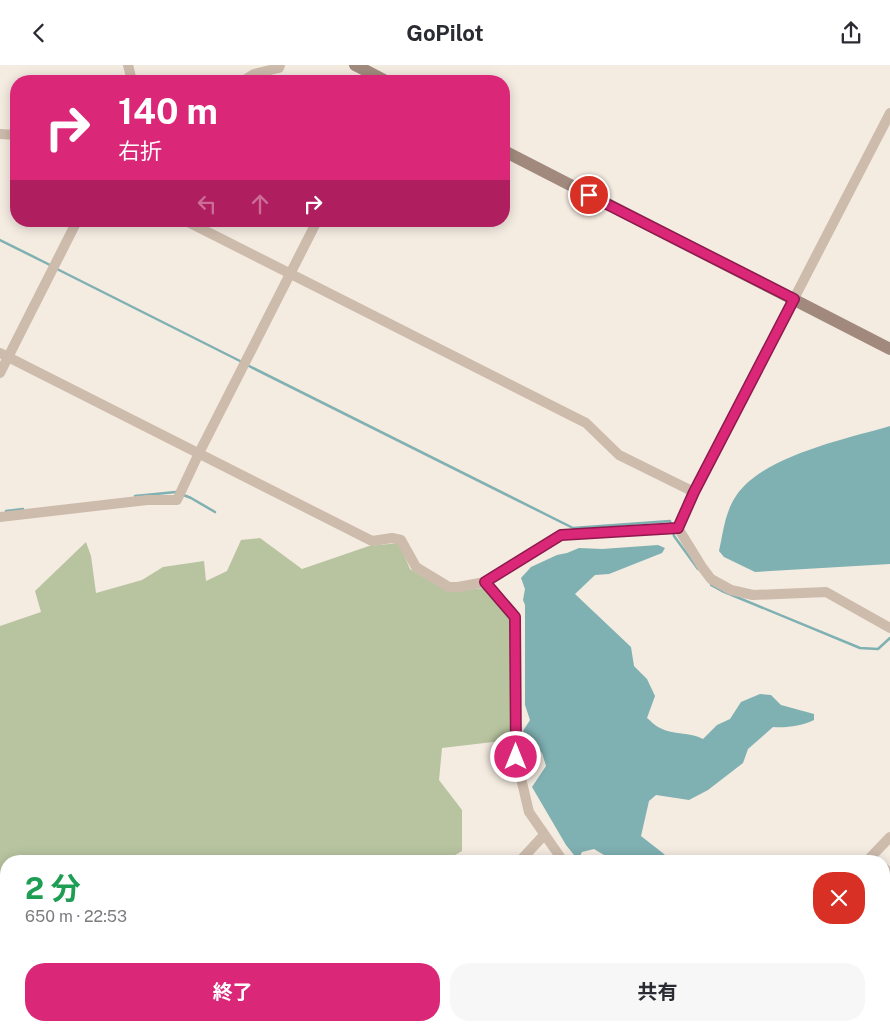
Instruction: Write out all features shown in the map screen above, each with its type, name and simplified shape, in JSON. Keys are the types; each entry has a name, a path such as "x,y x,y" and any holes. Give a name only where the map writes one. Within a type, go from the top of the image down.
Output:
{"street":[{"path":"254,75 278,68 280,65"},
{"path":"355,65 374,75"},
{"path":"678,528 694,492 890,113"},
{"path":"510,154 890,349"},
{"path":"0,373 4,355 74,227"},
{"path":"198,227 586,423 619,455 694,492"},
{"path":"0,517 147,500 177,500 182,486 314,227"},
{"path":"4,355 372,541 392,538 401,540 416,567 449,587 485,582 561,535 678,528"},
{"path":"678,528 711,579 731,590 753,595 826,592 890,628"},
{"path":"485,582 515,617 516,757 529,812 559,855"},
{"path":"526,855 544,835"},
{"path":"876,855 890,837"}],"green space":[{"path":"260,538 302,569 369,546 399,543 410,569 449,592 483,588 512,620 511,740 442,748 439,780 462,810 462,851 455,855 0,855 0,626 41,612 35,591 86,542 91,556 96,593 142,580 163,567 204,561 206,581 227,571 241,540"}],"water":[{"path":"890,426 890,564 755,572 724,557 719,551 729,509 736,496 748,482 765,470 806,451"},
{"path":"658,545 665,548 662,553 609,574 595,575 575,594 631,647 634,666 647,679 655,696 647,718 656,726 703,739 717,725 730,719 741,702 760,694 771,695 781,705 814,714 814,720 804,724 773,727 748,749 743,763 708,790 689,800 656,795 649,801 641,836 665,855 604,855 594,849 582,852 580,855 574,855 566,845 532,787 546,766 542,753 525,738 523,731 530,720 525,705 525,605 523,600 525,589 521,578 531,567 557,555 579,548 602,549"}],"waterway":[{"path":"0,240 52,266"},
{"path":"57,269 242,362"},
{"path":"247,365 573,528 670,521 671,525"},
{"path":"135,496 176,492"},
{"path":"181,494 215,512"},
{"path":"6,511 23,509"},
{"path":"673,530 674,536 698,569"},
{"path":"711,585 860,648 878,649 890,638"}],"route":[{"path":"516,757 515,617 485,582 561,535 678,528 694,492 794,299 589,195"}]}
